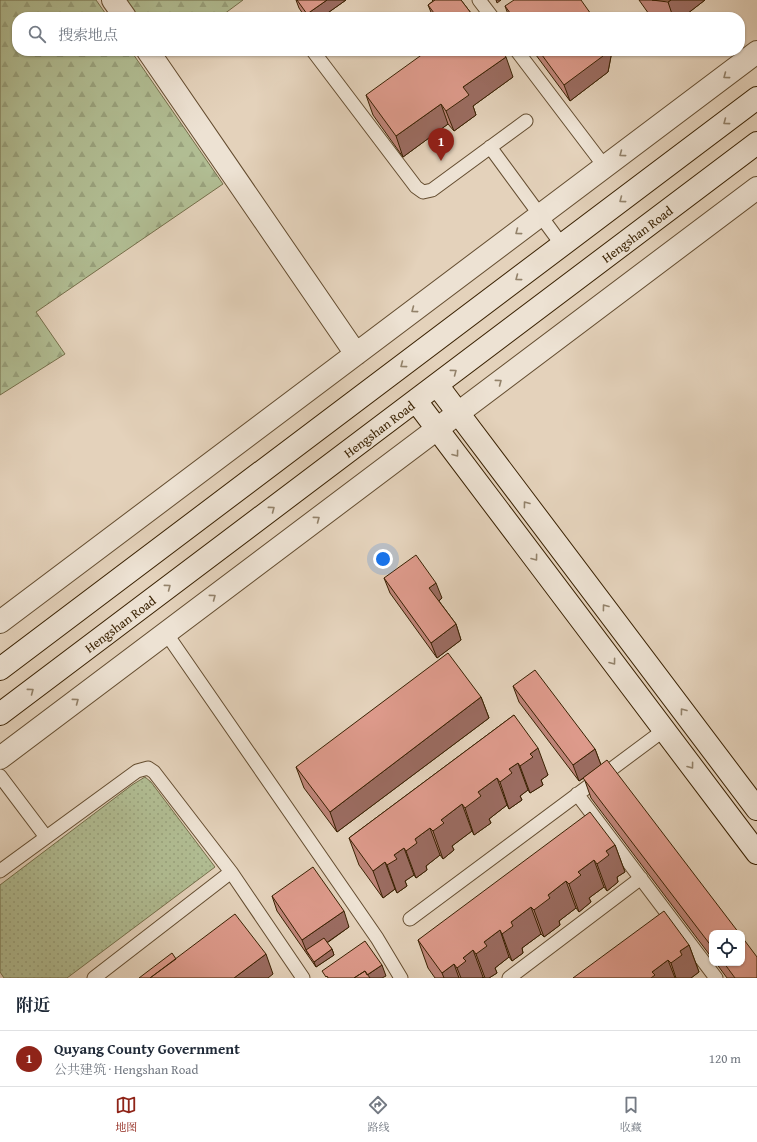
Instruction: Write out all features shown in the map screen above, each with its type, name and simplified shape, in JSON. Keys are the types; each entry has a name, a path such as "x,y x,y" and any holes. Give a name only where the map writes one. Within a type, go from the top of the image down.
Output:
{"street":[{"path":"113,0 121,12"},
{"path":"0,622 757,52"},
{"path":"151,56 356,354"},
{"path":"0,669 757,98"},
{"name":"Hengshan Road","path":"0,714 757,143"},
{"path":"0,758 757,188"},
{"path":"437,385 757,809"},
{"path":"416,401 757,853"}],"lane":[{"path":"479,0 488,12"},
{"path":"317,56 416,187 423,192 432,190 526,121"},
{"path":"521,56 605,167"},
{"path":"490,147 562,245"},
{"path":"166,633 377,938 401,978"},
{"path":"410,919 664,730"},
{"path":"0,871 137,770 148,768 154,772 230,872 303,978"},
{"path":"0,776 46,837"},
{"path":"577,794 671,918 712,977"},
{"path":"94,978 230,872"},
{"path":"509,978 641,878"},
{"path":"659,928 671,918"}],"green space":[{"path":"0,0 96,0 104,12 12,12 12,56 134,56 223,184 36,312 65,354 0,395"},
{"path":"124,0 243,0 227,12 132,12"},
{"path":"145,777 151,782 215,867 67,978 4,978 0,972 0,885 132,785"}],"building":[{"path":"297,0 327,0 310,12 306,12"},
{"path":"435,0 461,0 470,12 433,12 428,5"},
{"path":"514,0 581,0 589,12 509,12 505,6"},
{"path":"652,0 671,0 668,2"},
{"path":"420,56 506,57 463,87 469,95 446,111 441,104 396,136 366,95"},
{"path":"543,56 603,56 564,85"},
{"path":"416,555 436,583 429,588 456,624 431,643 384,578"},
{"path":"448,653 481,697 330,812 296,767"},
{"path":"535,670 595,749 573,765 513,686"},
{"path":"514,715 538,748 530,754 533,757 520,766 518,763 509,769 512,773 500,782 497,778 478,792 481,796 465,808 462,804 441,820 444,823 433,831 430,828 415,839 417,843 406,851 404,848 394,855 397,859 387,865 385,862 373,871 349,838"},
{"path":"607,760 737,930 709,930 709,943 583,778"},
{"path":"590,812 615,845 606,851 609,855 597,864 594,860 578,872 581,875 569,884 566,881 548,895 550,898 534,910 531,907 511,922 513,926 502,934 500,930 484,942 487,946 476,954 473,950 463,958 466,961 457,968 454,964 442,973 418,940"},
{"path":"313,867 344,911 302,940 272,896"},
{"path":"664,911 689,945 680,951 682,955 671,963 668,960 652,972 655,975 651,978 573,978"},
{"path":"235,914 266,954 234,978 150,978"},
{"path":"324,938 332,949 314,962 306,950"},
{"path":"365,941 382,965 367,975 365,971 354,978 326,977 322,971"},
{"path":"745,941 757,957 757,978 735,978 726,966 745,966"},
{"path":"172,953 176,959 150,978 139,978"},
{"path":"365,971 370,978 354,978"}],"place":[{"name":"Quyang County Government","path":"441,161"}]}
